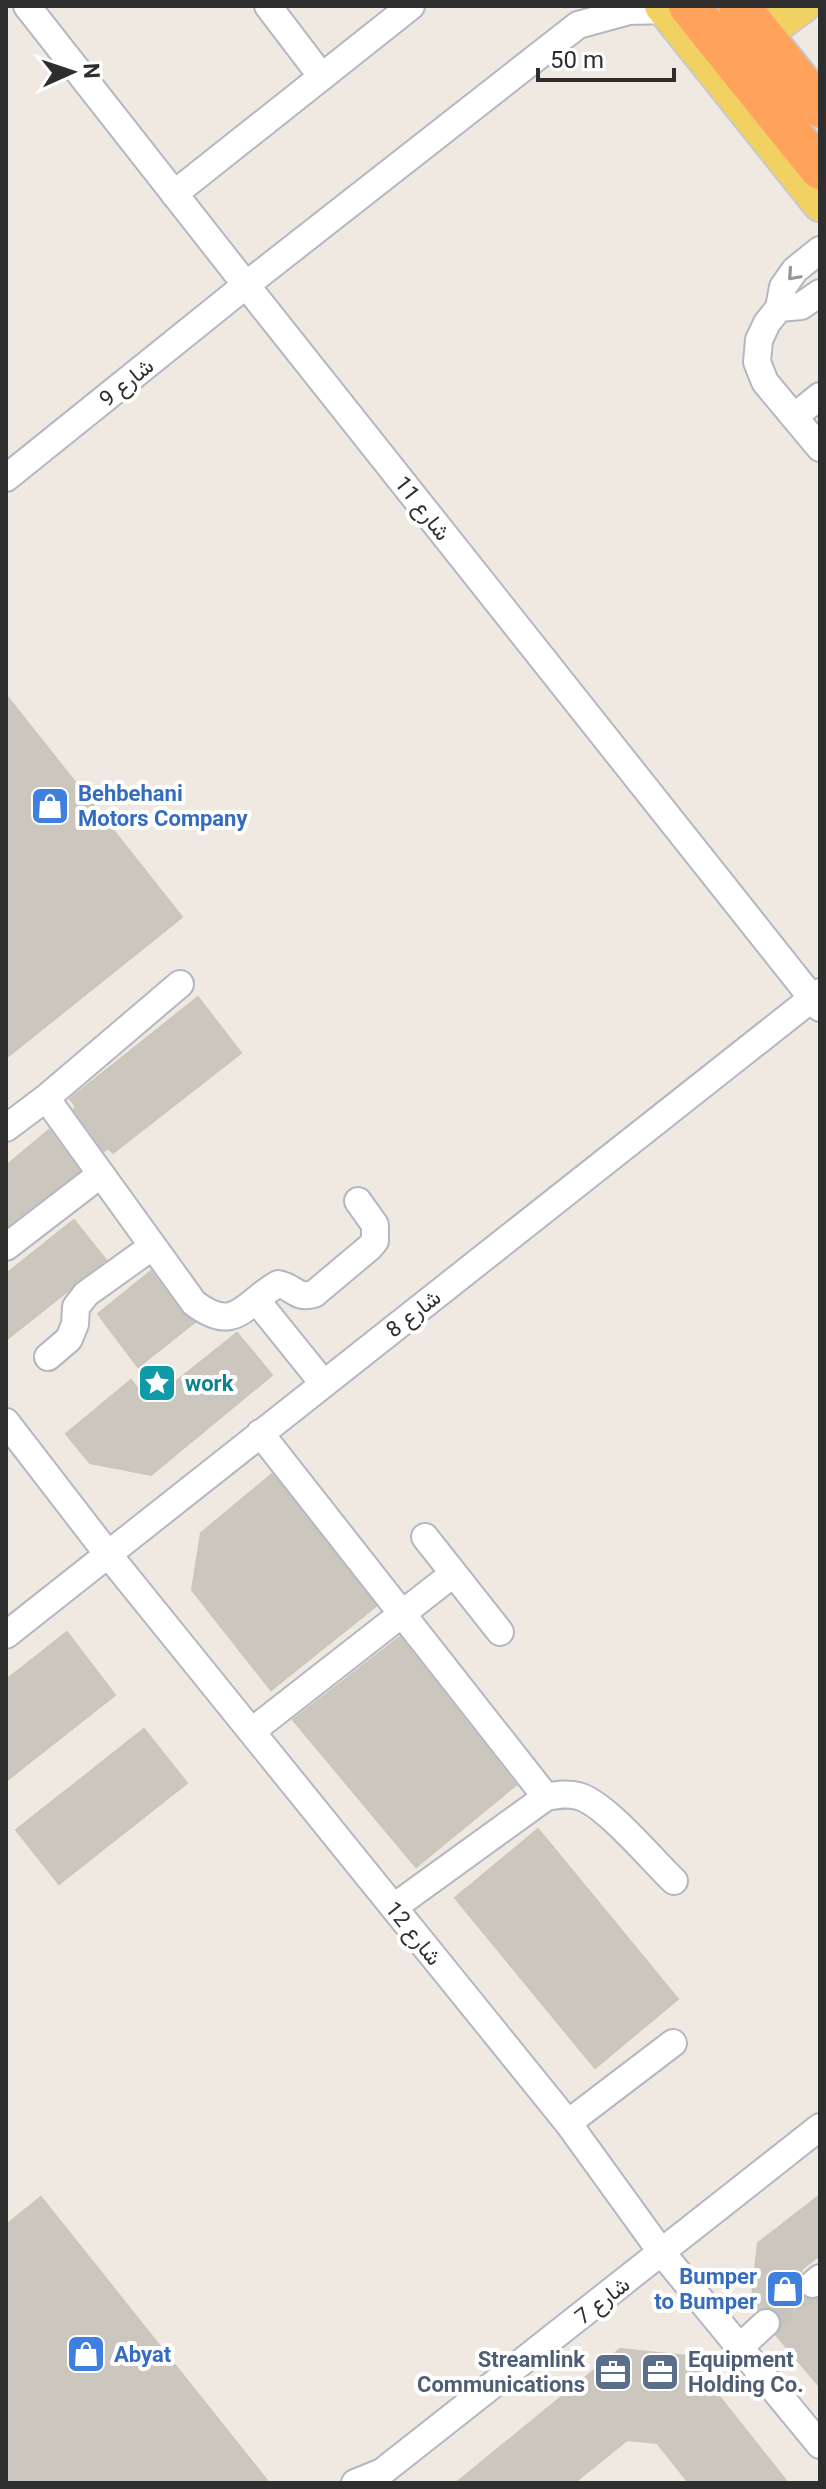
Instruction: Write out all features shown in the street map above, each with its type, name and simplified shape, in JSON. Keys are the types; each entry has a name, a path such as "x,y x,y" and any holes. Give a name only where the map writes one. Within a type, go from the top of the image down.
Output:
{"highway":[{"path":"739,6 820,107"},
{"path":"672,7 820,169"}],"main road":[{"path":"672,7 820,204"},
{"path":"780,12 820,78"}],"street":[{"name":"شارع 11","path":"27,6 817,999"},
{"path":"268,6 322,77"},
{"path":"174,194 411,6"},
{"path":"582,15 672,7"},
{"name":"شارع 9","path":"6,478 582,15"},
{"path":"820,250 788,278 779,297 779,308 762,331 757,362 765,382 820,448"},
{"path":"779,308 801,306 820,293"},
{"path":"794,417 820,396"},
{"path":"6,1128 180,984"},
{"name":"شارع 8","path":"6,1635 323,1383 817,999"},
{"path":"46,1098 194,1303 220,1318 234,1317 278,1284 304,1297 314,1294 370,1247 375,1241 375,1225 358,1201"},
{"path":"6,1247 101,1174"},
{"path":"48,1357 69,1339 75,1324 76,1307 86,1294 153,1246"},
{"path":"257,1301 323,1383"},
{"name":"شارع 12","path":"6,1422 107,1553 568,2123 662,2253 820,2445"},
{"path":"260,1433 546,1797"},
{"path":"425,1537 500,1632"},
{"path":"252,1731 453,1574"},
{"path":"394,1907 546,1797 562,1794 580,1796 599,1806 674,1881"},
{"path":"568,2123 673,2043"},
{"name":"شارع 7","path":"355,2483 384,2479 820,2127"},
{"path":"740,2347 766,2323"}],"building":[{"name":"Behbehani Motors Company","path":"6,695 182,917 6,1058"},
{"path":"198,997 241,1053 113,1153 108,1148 104,1151 70,1099"},
{"path":"49,1130 79,1171 6,1227 6,1166"},
{"path":"74,1220 106,1260 6,1340 6,1274"},
{"path":"151,1271 181,1312 195,1322 138,1367 98,1314"},
{"path":"237,1333 272,1375 151,1475 90,1463 66,1434 131,1380 149,1403"},
{"path":"272,1474 376,1606 271,1690 192,1590 201,1533"},
{"path":"67,1632 115,1695 6,1781 6,1680"},
{"path":"400,1637 516,1785 416,1867 293,1720"},
{"path":"144,1729 187,1783 59,1884 16,1830"},
{"path":"538,1829 678,1999 595,2068 455,1898"},
{"name":"Bumper to Bumper","path":"820,2195 820,2255 802,2269 797,2286 800,2294 807,2299 820,2298 820,2387 776,2335 781,2327 778,2313 770,2308 756,2311 751,2305 758,2243"},
{"name":"Abyat","path":"41,2197 269,2483 6,2483 6,2225"},
{"path":"620,2349 687,2356 788,2483 689,2483 657,2443 627,2440 574,2483 456,2483"}],"tunnel":[{"path":"766,2323 813,2284"}],"place":[{"name":"Behbehani Motors Company","path":"50,806"},
{"name":"work","path":"157,1383"},
{"name":"Bumper to Bumper","path":"785,2289"},
{"name":"Abyat","path":"86,2354"},
{"name":"Streamlink Communications","path":"613,2372"},
{"name":"Equipment Holding Co.","path":"660,2372"}]}
